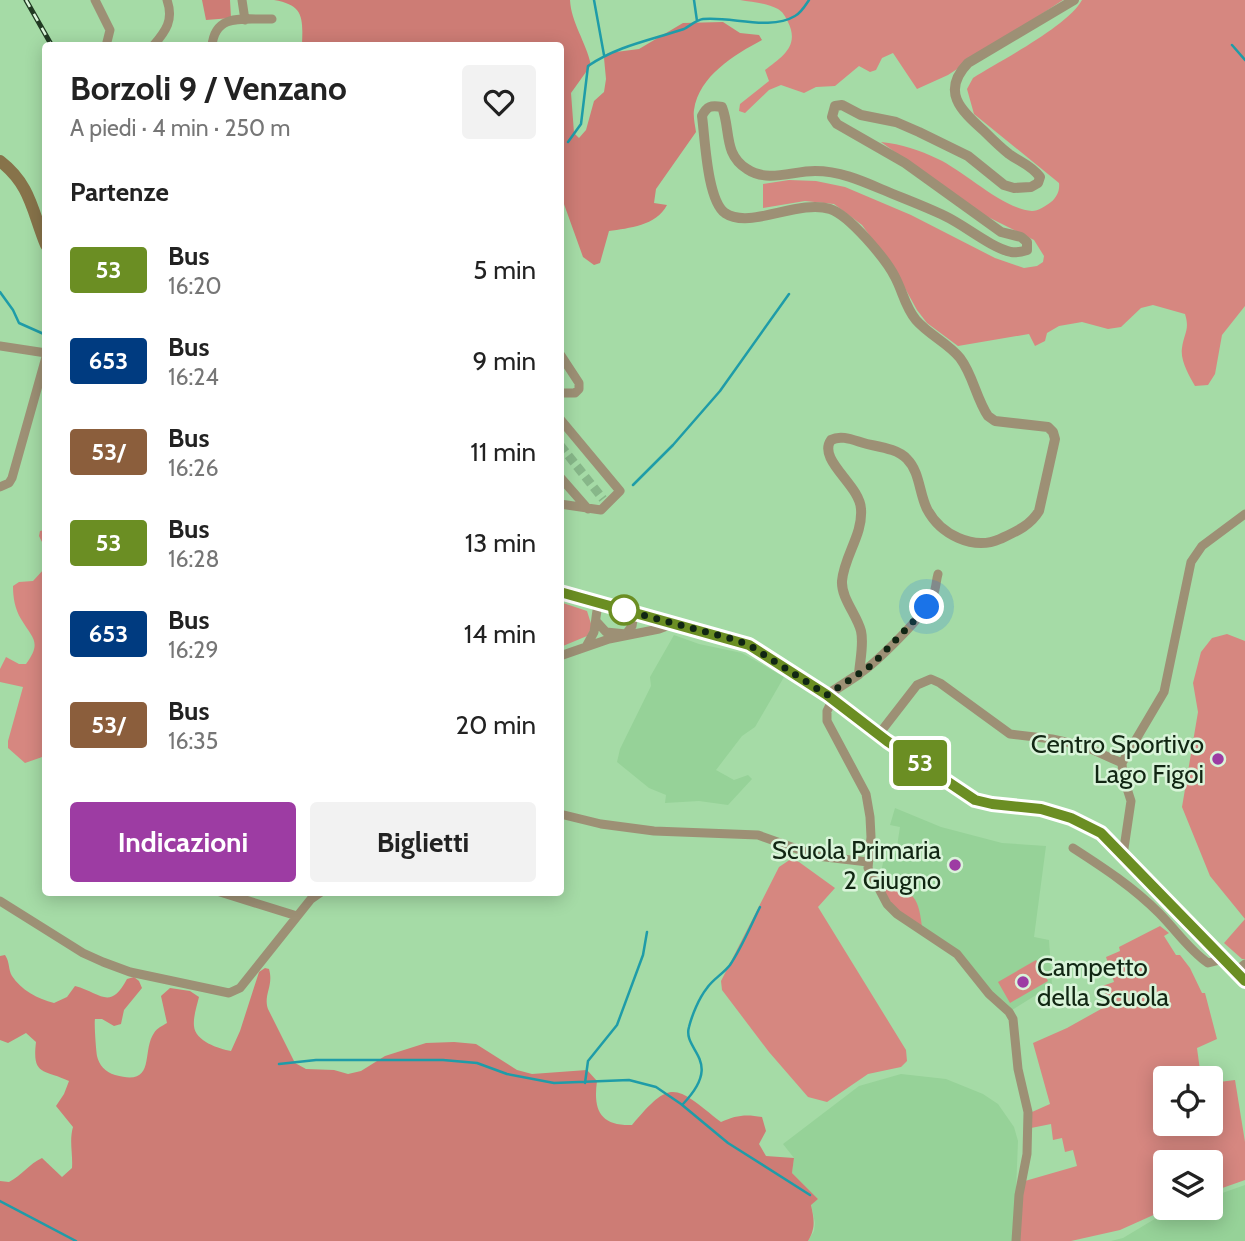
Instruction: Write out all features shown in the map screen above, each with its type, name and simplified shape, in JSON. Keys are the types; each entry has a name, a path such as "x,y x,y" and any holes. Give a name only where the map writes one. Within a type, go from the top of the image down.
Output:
{"main road":[{"path":"0,161 14,172 25,187 42,234"},
{"path":"564,593 749,645 830,697 975,800 1041,809 1071,818 1101,833 1224,959 1242,972"}],"street":[{"path":"95,0 110,30 107,42"},
{"path":"163,42 171,15 167,0"},
{"path":"242,0 245,20"},
{"path":"859,674 862,634 842,584 858,537 861,509 853,487 827,455 828,443 834,438 842,437 903,455 912,464 926,507 936,520 967,542 986,543 1020,529 1036,516 1053,454 1054,435 1048,427 991,419 985,412 961,359 919,323 905,303 895,276 872,246 846,219 830,209 806,206 747,218 734,217 724,212 717,203 711,186 702,116 706,109 712,106 722,107 729,148 738,163 750,172 783,176 813,171 852,177 945,216 1004,249 1015,253 1022,252 1027,250 1027,242 1021,237 1001,232 905,163 837,124 832,117 833,111 835,106 842,105 861,114 895,122 968,156 1004,185 1022,190 1031,187 1038,183 1040,177 1035,170 1009,155 968,117 958,106 954,86 959,72 968,62 1074,0"},
{"path":"212,42 220,23 272,19"},
{"path":"156,42 164,33"},
{"path":"0,346 42,354"},
{"path":"564,360 579,383 579,389 575,393 564,393"},
{"path":"0,487 9,483 12,478 42,369"},
{"path":"564,424 620,491 601,510 564,505"},
{"path":"564,481 591,510"},
{"path":"591,510 603,499"},
{"path":"1123,855 1131,801 1122,764 1164,692 1191,562 1202,546 1245,514"},
{"path":"937,574 934,595 927,607 872,665 830,697 827,721 866,794 870,817 868,868 887,904 897,914 957,954 989,995 1012,1015 1016,1031 1018,1069 1028,1112 1027,1154 1019,1195 1016,1241"},
{"path":"587,645 592,637 598,603"},
{"path":"626,634 632,626 634,612"},
{"path":"596,621 606,632 626,634"},
{"path":"564,654 587,645 626,634 659,629 673,623"},
{"path":"879,734 917,685 930,679 940,683 1010,734 1052,738 1084,746 1122,764"},
{"path":"564,815 601,824 654,831 758,835 817,856 868,862"},
{"path":"1073,848 1120,878 1159,913 1198,956 1209,963 1224,959"},
{"path":"233,896 297,916"},
{"path":"0,901 83,953 103,962 130,972 225,993 240,988 315,896"}],"shaded area":[{"path":"202,0 230,0 231,18 206,20"},
{"path":"274,0 570,0 591,65 571,93 574,133 579,138 586,130 594,101 604,92 604,58 608,53 639,49 683,23 723,22 740,33 759,35 762,40 729,60 703,87 694,110 696,132 656,189 654,203 667,205 662,212 641,225 609,231 600,263 594,265 583,257 564,204 564,42 302,42 300,14 284,2"},
{"path":"740,0 1063,0 948,75 917,89 893,53 882,58 876,70 870,72 859,66 835,86 816,87 804,93 781,85 769,90 745,113 739,111 740,104 769,81 765,70 787,50 792,38 788,22 780,10"},
{"path":"1082,0 1245,0 1245,306 1222,335 1215,374 1208,385 1195,386 1184,363 1182,348 1187,324 1185,314 1153,305 1141,308 1121,327 1108,329 1082,322 1059,326 1047,333 1045,341 1035,346 1029,334 958,346 927,323 896,272 862,225 834,204 805,201 763,208 763,184 789,180 816,181 845,187 911,215 995,258 1024,268 1037,266 1043,262 1044,256 1034,240 978,212 881,142 910,148 938,159 996,197 1021,209 1034,211 1049,204 1058,193 1059,183 974,114 967,89 973,78 1048,32 1063,21"},
{"path":"42,571 42,757 25,763 8,748 23,687 0,682 0,669 6,657 19,664 26,664 34,650 32,636 16,607 13,586 19,582 33,581"},
{"path":"564,603 587,611 592,627 587,636 564,646"},
{"name":"Centro Sportivo Lago Figoi","path":"1227,634 1245,641 1245,919 1210,876 1182,807 1198,712 1193,683 1201,652 1212,638"},
{"path":"674,635 699,644 742,653 784,677 755,727 742,736 716,770 734,780 748,775 752,779 728,805 699,801 665,803 666,795 649,788 617,762 620,749 651,686 650,677"},
{"path":"895,808 941,827 1002,843 1046,846 1034,937 1049,940 1052,985 1009,1012 936,938 878,887 884,858 896,853 900,827 890,825"},
{"path":"791,859 835,888 818,907 906,1050 907,1061 901,1067 868,1074 827,1102 808,1097 769,1052 722,990 721,981 779,867"},
{"path":"881,879 911,895 918,906 922,927 897,914 878,887"},
{"path":"1245,919 1245,959 1242,959 1224,943"},
{"path":"1160,926 1169,933 1164,936 1176,955 1180,955 1190,968 1202,993 1205,993 1217,1039 1197,1048 1199,1066 1153,1066 1153,1136 1223,1136 1223,1082 1235,1080 1245,1142 1245,1180 1223,1188 1223,1150 1153,1150 1153,1215 1120,1230 1071,1241 1018,1241 1021,1197 1025,1181 1077,1166 1073,1150 1065,1152 1062,1138 1053,1140 1051,1124 1031,1128 1032,1112 1050,1104 1033,1043 1110,1004 1102,986 1114,982 1106,957 1120,951 1119,947"},
{"path":"5,955 12,976 20,986 54,1003 67,997 75,986 110,997 121,989 127,979 134,977 139,981 142,988 124,1010 121,1024 114,1026 102,1019 95,1019 98,1059 105,1070 115,1075 137,1076 142,1072 154,1033 167,1023 161,996 170,988 190,991 199,997 194,1019 195,1031 208,1043 231,1051 259,972 265,968 269,969 270,975 268,1009 295,1063 306,1069 334,1070 348,1074 361,1071 385,1056 426,1043 476,1044 517,1070 532,1074 587,1070 597,1081 598,1108 612,1123 632,1125 656,1099 674,1092 683,1094 721,1122 741,1116 762,1117 766,1131 759,1144 766,1156 794,1158 792,1173 818,1199 811,1205 812,1232 808,1241 0,1241 0,1181 9,1182 42,1158 62,1177 72,1168 73,1127 56,1106 69,1081 41,1070 36,1061 36,1042 26,1033 8,1043 0,1040 0,956"},
{"name":"Campetto della Scuola","path":"1036,960 1048,981 1010,1003 998,982"},
{"path":"901,1074 946,1079 983,1094 998,1104 1014,1127 1018,1141 1014,1241 808,1241 815,1223 811,1204 818,1199 792,1173 794,1158 783,1144 859,1086"},
{"path":"1245,1185 1245,1241 1111,1241 1123,1238 1153,1220 1223,1220 1223,1193"}],"waterway":[{"path":"594,0 604,55"},
{"path":"694,0 697,21"},
{"path":"568,142 581,124 588,66 599,59 622,48 684,29 703,19 762,23 785,20 799,13 809,0"},
{"path":"1232,45 1245,60"},
{"path":"0,292 19,323 42,333"},
{"path":"633,485 673,445 720,391 789,294"},
{"path":"683,1104 701,1077 702,1067 688,1035 694,1012 707,988 734,958 760,907"},
{"path":"585,1083 588,1061 617,1025 643,955 647,932"},
{"path":"279,1064 316,1060 443,1060 477,1063 507,1074 554,1083 629,1080 656,1087 728,1143 810,1195"},
{"path":"0,1201 76,1241"}],"tunnel":[{"path":"564,450 603,499"}],"railway":[{"path":"26,0 50,42"}],"bus line":[{"name":"53","path":"564,593 749,645 827,695 887,741 975,800 1041,809 1071,818 1101,833 1245,981"}],"place":[{"name":"Centro Sportivo Lago Figoi","path":"1218,759"},
{"name":"Scuola Primaria 2 Giugno","path":"955,865"},
{"name":"Campetto della Scuola","path":"1023,982"}],"route":[{"path":"624,610 616,608 749,645 827,695 872,665 927,607"}]}
